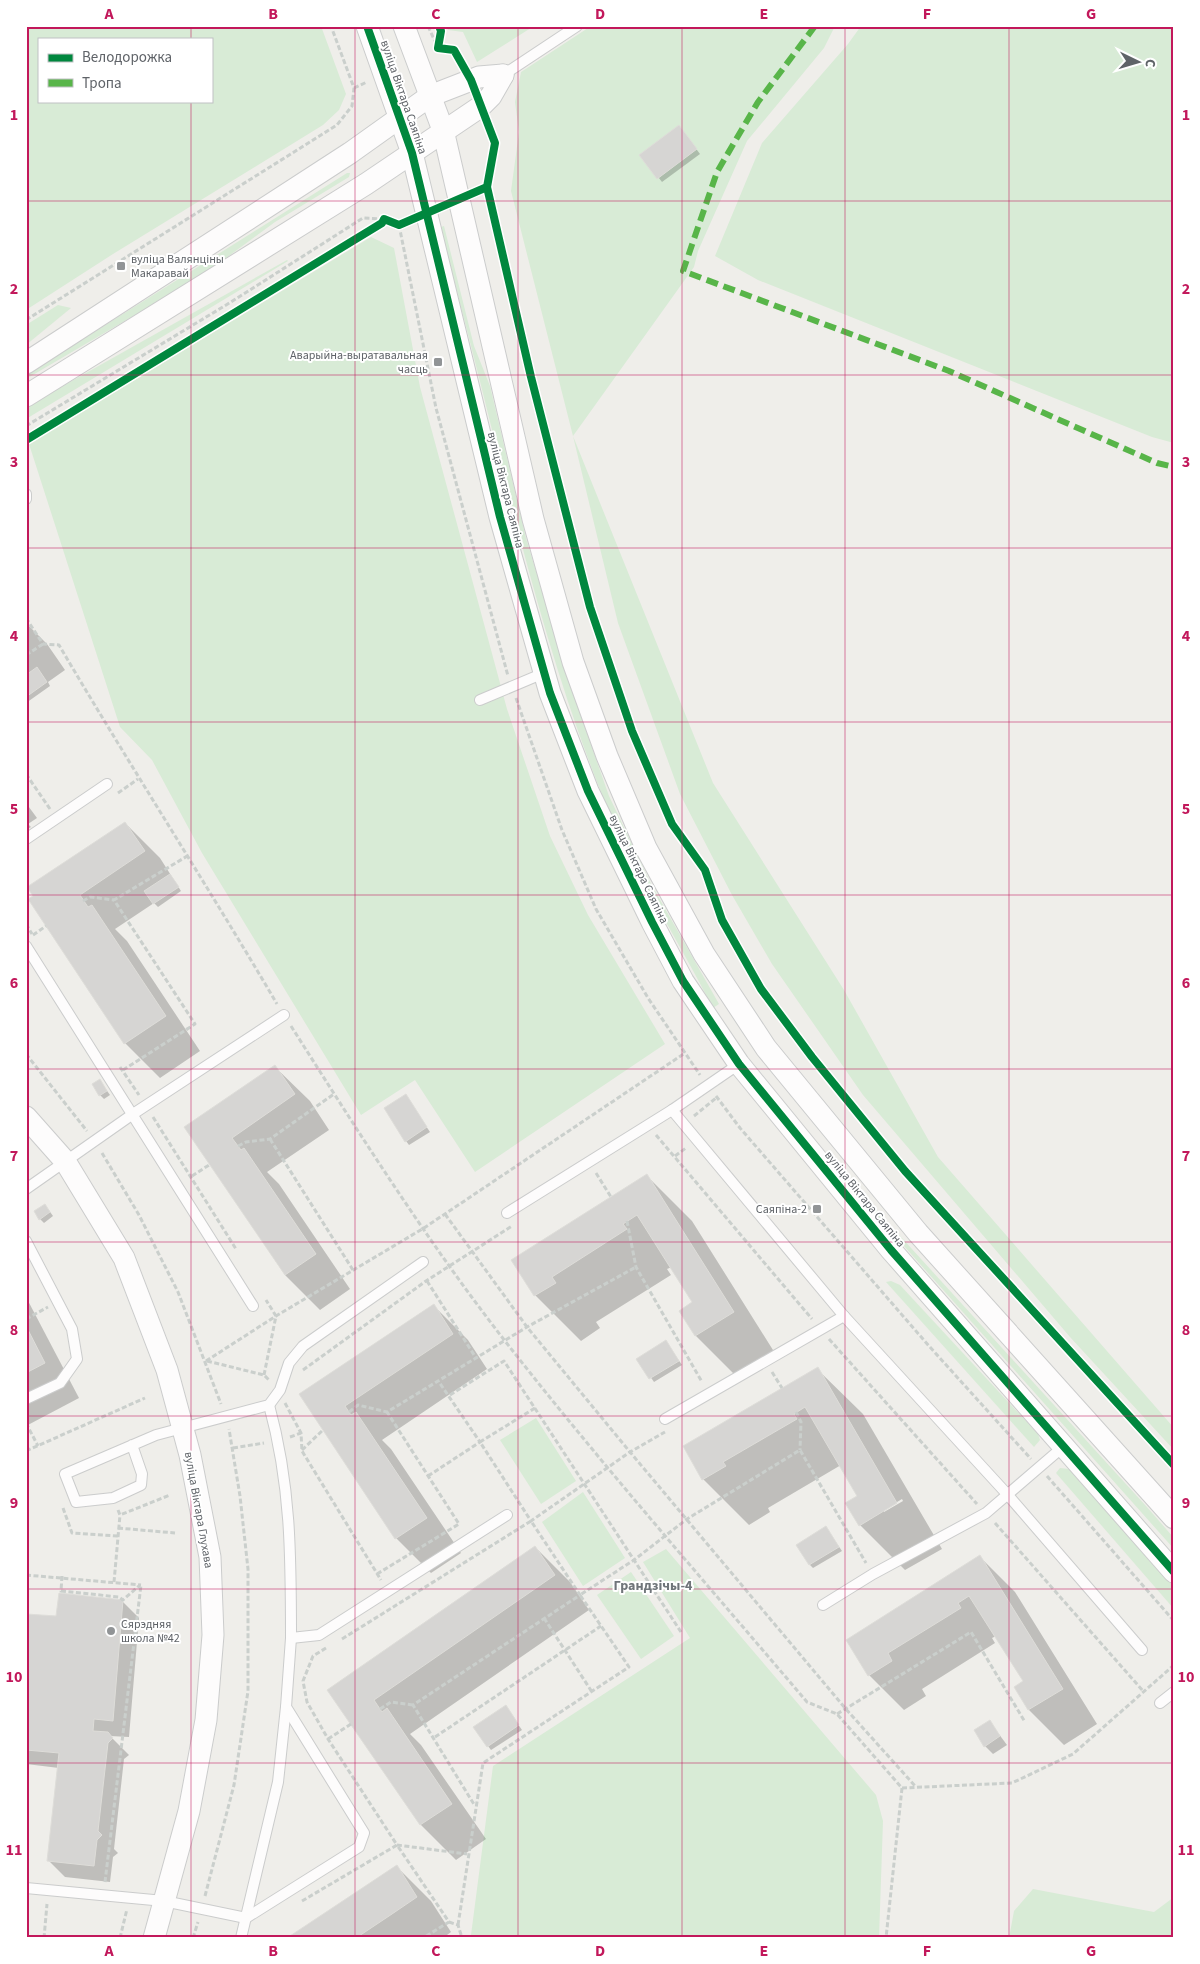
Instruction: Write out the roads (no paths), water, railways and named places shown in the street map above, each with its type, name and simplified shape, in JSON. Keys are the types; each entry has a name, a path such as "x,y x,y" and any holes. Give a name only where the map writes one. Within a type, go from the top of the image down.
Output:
{"street":[{"name":"вуліца Віктара Саяпіна","path":"367,26 412,152 500,517 544,673 588,791 623,864 684,981 739,1064 891,1250 1174,1572"},
{"name":"вуліца Віктара Саяпіна","path":"404,26 443,130 533,519 573,662 607,756 646,848 704,954 766,1048 918,1232 1174,1518"},
{"path":"26,363 400,119 430,96 479,77 503,75"},
{"path":"26,396 366,184 443,130 480,107 491,96 503,75"},
{"path":"739,1064 766,1048"},
{"name":"вуліца Віктара Глухава","path":"26,1117 64,1161 124,1258 167,1370 184,1429 210,1557 213,1635 204,1730 189,1811 154,1938"}],"lane":[{"path":"503,75 577,26"},
{"path":"26,494 26,499"},
{"path":"480,700 544,673"},
{"path":"26,840 107,784"},
{"path":"26,946 253,1306"},
{"path":"26,1188 133,1114 284,1015"},
{"path":"507,1214 672,1110 739,1064"},
{"path":"672,1110 844,1316 1007,1494 1142,1650"},
{"path":"26,1241 72,1329 77,1359 60,1383 26,1399"},
{"path":"132,1445 142,1474 141,1485 113,1498 76,1502 65,1474 132,1445 156,1435 269,1405 280,1390 289,1363 302,1346 423,1262"},
{"path":"665,1419 844,1316"},
{"path":"241,1938 278,1782 291,1638 291,1547 286,1482 279,1441 269,1405"},
{"path":"823,1605 873,1574 986,1513 1064,1446"},
{"path":"291,1638 318,1636 507,1515"},
{"path":"1160,1703 1174,1692"},
{"path":"26,1888 164,1901 246,1918 359,1847 364,1833 286,1707"}],"place":[{"name":"вуліца Валянціны Макаравай","path":"121,266"},
{"name":"Аварыйна-выратавальная часць","path":"438,362"},
{"name":"Саяпіна-2","path":"817,1209"},
{"name":"Сярэдняя школа №42","path":"111,1631"}],"district":[{"name":"Грандзічы-4","path":"653,1585"}]}
